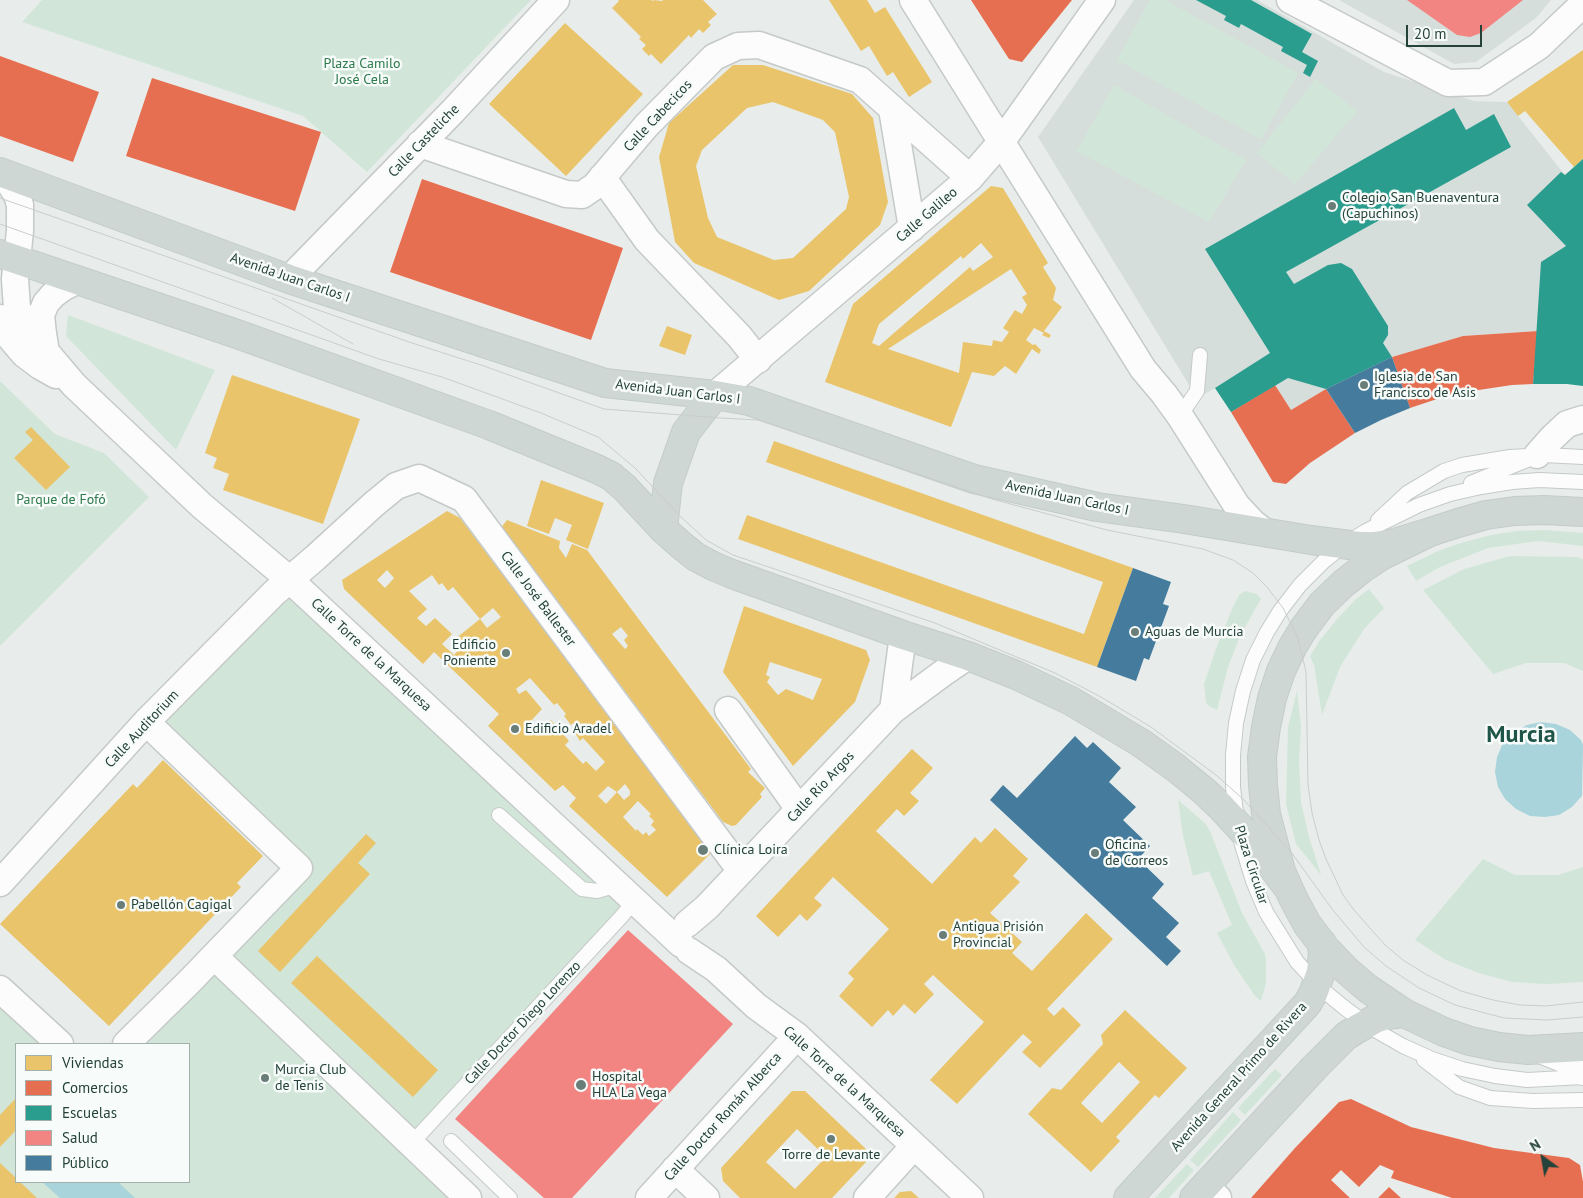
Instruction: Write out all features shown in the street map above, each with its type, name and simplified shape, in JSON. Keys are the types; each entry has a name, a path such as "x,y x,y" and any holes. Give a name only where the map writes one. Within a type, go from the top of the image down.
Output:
{"main road":[{"name":"Avenida Juan Carlos I","path":"0,173 289,279 605,383 715,395 748,402 974,479 1097,507 1193,520 1266,533 1356,537 1368,547 1408,540 1430,532"},
{"path":"9,257 237,334 489,425 597,469 611,476 625,488 663,529 696,557 713,566 903,635 968,656 1016,675 1071,701 1141,743 1210,796 1237,822 1256,844 1289,888"},
{"path":"663,529 668,483 686,432 715,395"},
{"name":"Plaza Circular","path":"1583,512 1515,511 1477,518 1430,532 1381,556 1363,568 1322,604 1292,646 1272,698 1262,757 1262,785 1266,814 1281,871 1307,924 1345,969 1367,988 1404,1013 1444,1032 1470,1041 1500,1047 1543,1050 1583,1047"},
{"name":"Avenida General Primo de Rivera","path":"1128,1198 1307,1004 1317,984 1322,961 1321,942"},
{"path":"1205,1194 1336,1046 1366,1024 1387,1015 1404,1013"},
{"path":"1543,1050 1563,1058 1583,1071"}],"street":[{"name":"Calle Casteliche","path":"289,279 453,111 556,0"},
{"path":"913,0 1002,140 1143,370 1180,416 1237,506 1253,523 1266,533"},
{"name":"Calle Galileo","path":"715,395 970,178 1002,140 1102,0"},
{"path":"1290,0 1448,83 1484,82 1539,46 1583,4"},
{"name":"Calle Cabecicos","path":"420,144 566,194 582,194 595,186 646,126 714,57 738,46 760,45 860,80 970,178"},
{"path":"892,109 912,228"},
{"name":"Calle Torre de la Marquesa","path":"0,173 10,184 20,205 20,231 9,257 14,279 17,308 26,325 74,385 202,506 290,580 626,893 691,931 716,969 756,1006 797,1036 970,1198"},
{"path":"602,177 647,240 739,336 758,360"},
{"path":"46,352 41,323 41,315 46,303 64,287 78,280"},
{"name":"Calle Torre de la Marquesa","path":"0,318 8,336 24,354 40,366 74,385"},
{"path":"1538,468 1552,438 1567,424 1583,419"},
{"name":"Calle José Ballester","path":"290,580 396,486 419,478 464,499 741,871"},
{"name":"Calle Auditorium","path":"0,884 146,722 274,593 290,580"},
{"path":"893,710 903,635"},
{"name":"Calle Río Argos","path":"691,931 741,871 893,710 968,656"},
{"path":"728,710 799,809"},
{"path":"127,1043 299,868 146,722"},
{"path":"214,956 468,1198"},
{"path":"0,989 59,1043"},
{"name":"Calle Doctor Román Alberca","path":"649,1198 797,1036"},
{"path":"867,1198 914,1146"},
{"path":"675,1169 706,1198"}],"lane":[{"path":"1180,416 1197,391 1200,355"},
{"path":"1356,537 1407,493 1444,471 1462,465 1510,456 1538,468 1583,474"},
{"path":"1419,505 1538,468 1583,457"},
{"name":"Plaza Circular","path":"1583,482 1538,468 1512,482 1481,486 1450,494 1419,505 1356,537 1317,568 1300,585 1280,611 1253,660 1243,691 1236,723 1233,787 1237,822 1253,881 1266,912 1289,951 1317,984 1366,1024 1414,1051 1462,1069 1527,1080 1583,1077"},
{"path":"499,815 582,889 626,893"},
{"name":"Calle Doctor Diego Lorenzo","path":"411,1144 617,922 626,893"},
{"path":"604,944 620,928 617,922"},
{"path":"1414,1051 1459,1087 1482,1095 1508,1100 1583,1100"},
{"path":"452,1141 510,1198"}],"shaded area":[{"name":"Colegio San Buenaventura (Capuchinos)","path":"1134,0 1257,0 1384,72 1474,101 1507,102 1565,175 1583,159 1583,236 1538,331 1463,336 1392,357 1410,408 1355,433 1327,389 1291,410 1275,385 1231,412 1215,388 1203,395 1189,385 1038,137"},
{"path":"1339,0 1551,0 1536,18 1476,62 1454,64"}],"green space":[{"name":"Plaza Camilo José Cela","path":"42,0 531,0 367,172 303,116 22,22"},
{"path":"1150,0 1165,0 1298,73 1261,139 1117,60"},
{"path":"1316,79 1357,111 1295,184 1257,153"},
{"path":"1114,85 1246,160 1209,222 1077,151"},
{"path":"68,315 215,370 176,450 66,336"},
{"name":"Parque de Fofó","path":"0,381 55,434 104,453 149,497 0,646"},
{"path":"1544,530 1583,533 1583,546 1538,541 1488,548 1440,567 1416,581 1407,566 1438,551 1464,542 1517,531"},
{"path":"1510,556 1577,557 1583,559 1583,671 1564,663 1526,663 1493,674 1423,590 1464,569"},
{"path":"280,589 293,602 317,604 634,901 411,1143 468,1198 0,1198 0,989 59,1043 15,1043 15,1183 190,1183 190,1043 127,1043 299,868 146,722"},
{"path":"1369,589 1384,608 1364,629 1340,667 1322,715 1314,665 1310,656 1338,618 1356,599"},
{"path":"1245,591 1257,594 1261,599 1241,634 1228,667 1217,710 1206,702 1204,684 1233,607 1239,595"},
{"path":"1297,691 1301,727 1299,760 1301,802 1309,837 1321,875 1296,844 1286,804 1288,727"},
{"path":"1178,800 1205,823 1210,831 1242,913 1265,954 1266,983 1261,1001 1255,996 1234,965 1217,933 1232,925 1209,871 1193,876 1183,836"},
{"path":"1483,859 1515,875 1558,875 1583,867 1583,982 1547,984 1512,982 1479,973 1446,960 1415,940"},
{"path":"1275,1069 1282,1075 1245,1115 1238,1108"},
{"path":"1233,1112 1241,1120 1198,1167 1190,1160"},
{"path":"1187,1164 1194,1170 1169,1198 1155,1198"}],"water":[{"path":"1541,722 1556,724 1570,730 1581,740 1583,745 1582,796 1572,807 1559,815 1545,817 1530,816 1516,809 1505,799 1498,787 1495,772 1497,757 1503,743 1513,733 1527,725"},
{"path":"43,1183 119,1183 135,1198 60,1198"}],"building: Viviendas":[{"path":"618,0 703,0 717,14 708,22 711,25 703,33 699,29 691,38 689,35 661,64 651,54 649,56 642,49 646,45 639,39 641,37 612,8"},
{"path":"829,0 867,0 875,13 885,7 932,82 909,97 893,72 887,76 869,46 861,51"},
{"path":"565,23 643,94 566,176 489,104"},
{"path":"1583,50 1583,159 1574,167 1525,111 1518,116 1507,102"},
{"path":"733,65 763,65 852,94 873,118 888,202 880,225 809,291 779,300 694,263 675,242 659,157 669,123","holes":["773,102 823,120 835,132 849,197 846,209 793,258 774,260 717,237 708,218 696,166 702,150 747,108"]},
{"path":"991,186 1003,188 1048,263 1043,267 1056,288 1053,300 1062,307 1044,331 1051,335 1049,338 1034,328 1026,340 1033,345 1035,344 1041,350 1039,354 1032,349 1016,374 1005,366 994,376 972,372 951,427 825,382 853,304","holes":["981,243 993,257 973,271 970,267 879,346 872,343 879,324 961,256 963,259","1011,269 1027,294 1022,297 1027,305 1022,314 1015,310 1003,328 1009,332 1002,342 993,340 992,346 963,342 959,373 888,349"]},
{"path":"667,326 692,335 685,355 659,346"},
{"path":"232,375 360,419 323,524 223,490 229,474 213,468 217,458 205,453"},
{"path":"31,427 70,467 46,490 14,458 33,440 25,432"},
{"path":"774,441 1133,568 1097,667 738,539 747,515 1084,634 1103,582 766,462"},
{"path":"541,480 604,503 588,549 566,540 572,525 555,518 549,534 527,526"},
{"path":"447,511 460,518 712,852 667,897 569,806 576,798 563,785 555,791 488,726 499,714 434,652 423,664 344,589 342,580","holes":["387,570 394,578 385,588 377,580","432,575 439,585 442,583 448,591 453,587 480,619 455,639 463,645 454,655 442,644 452,634 435,618 426,626 417,618 427,609 409,591","493,608 501,617 487,628 480,619","530,678 554,705 557,703 566,714 564,716 577,729 574,731 580,741 583,738 605,762 596,771 586,761 583,764 565,745 569,741 551,720 541,732 530,722 542,709 526,690 519,694 516,689","625,784 630,791 630,795 624,800 617,792","608,786 617,792 606,804 598,796","638,801 651,814 649,816 654,821 651,825 656,830 649,836 646,832 643,835 637,829 636,831 623,817"]},
{"path":"507,520 560,541 559,548 566,558 572,544 587,550 751,769 748,772 765,788 760,794 762,797 736,825 732,826 723,822 524,556 500,529","holes":["621,627 628,636 624,640 628,646 625,649 612,634"]},
{"path":"744,606 866,650 870,660 855,702 793,766 723,672","holes":["770,662 822,679 813,700 786,689 778,695 767,682 770,677 766,675"]},
{"path":"912,749 933,768 910,793 919,801 904,816 897,809 876,831 932,884 975,837 981,843 995,828 1028,859 1013,876 1020,882 990,913 1022,942 1012,953 1032,971 1086,913 1113,939 1047,1009 1054,1016 1063,1007 1081,1025 1040,1068 1022,1052 1032,1042 1023,1034 957,1104 930,1080 984,1022 933,975 924,984 934,994 915,1014 904,1004 893,1016 888,1010 872,1027 839,996 854,979 848,973 889,929 833,877 814,898 822,905 807,921 800,914 778,937 756,916"},
{"name":"Pabellón Cagigal","path":"163,760 263,856 237,883 241,887 109,1026 0,924 133,784 137,788"},
{"path":"366,834 376,843 358,863 370,874 280,972 258,951"},
{"path":"317,956 438,1070 413,1097 291,983"},
{"path":"1125,1010 1187,1068 1159,1098 1155,1095 1116,1137 1120,1141 1091,1172 1028,1114 1052,1088 1061,1090 1103,1044 1101,1035","holes":["1119,1062 1140,1082 1102,1123 1081,1103"]},
{"name":"Torre de Levante","path":"792,1091 805,1091 866,1149 866,1162 832,1198 740,1198 723,1181 721,1168","holes":["797,1129 826,1157 795,1189 766,1162"]},
{"path":"15,1099 15,1131 0,1147 0,1115"},
{"path":"0,1163 15,1177 15,1183 21,1183 37,1198 0,1198"},
{"path":"911,1191 919,1198 894,1198 900,1192"}],"building: Comercios":[{"path":"971,0 1072,0 1022,62 1009,59"},
{"path":"0,56 99,92 73,162 0,136"},
{"path":"152,78 321,132 295,211 126,156"},
{"path":"422,179 623,248 591,340 390,272"},
{"path":"1538,331 1533,384 1512,385 1452,394 1410,408 1392,357 1463,336"},
{"path":"1275,385 1291,410 1326,389 1355,433 1310,463 1286,484 1273,482 1231,412"},
{"path":"1351,1099 1411,1127 1494,1148 1569,1158 1580,1165 1583,1198 1452,1198 1391,1178 1394,1171 1380,1165 1359,1187 1341,1170 1331,1180 1350,1198 1251,1198 1339,1102"},
{"path":"1389,1187 1401,1198 1378,1198"}],"building: Escuelas":[{"path":"1196,0 1251,0 1312,34 1302,52 1318,61 1310,77 1303,73 1307,65 1281,51 1283,47 1241,24 1239,28 1224,20 1226,16"},
{"path":"1454,108 1466,130 1494,114 1511,147 1286,272 1294,284 1328,265 1341,263 1352,269 1388,326 1388,335 1383,343 1392,357 1326,389 1288,378 1231,412 1215,388 1270,353 1205,249"},
{"path":"1583,159 1583,386 1533,384 1541,262 1566,246 1527,205 1561,172 1565,175"}],"building: Salud":[{"path":"1407,0 1523,0 1481,33 1470,37 1457,35"},
{"name":"Hospital HLA La Vega","path":"628,930 733,1024 572,1198 544,1198 455,1119"}],"building: Público":[{"path":"1392,357 1410,408 1355,433 1326,389"},
{"name":"Aguas de Murcia","path":"1133,568 1171,582 1163,604 1169,606 1149,660 1144,658 1136,681 1097,667"},
{"name":"Oficina de Correos","path":"1075,736 1087,748 1093,742 1121,768 1109,782 1136,807 1123,820 1150,846 1138,859 1164,884 1152,898 1179,923 1166,937 1181,951 1167,966 990,800 1003,785 1017,798"}],"tram line":[{"path":"0,198 604,409 758,420 992,499 1107,530 1203,549 1233,560 1253,573 1267,587 1283,608 1298,638 1306,672 1308,785 1312,813 1326,859 1343,895 1354,910 1385,945 1403,960 1427,975 1461,991 1520,1005 1546,1006 1583,1002"},
{"path":"0,224 379,359 442,377 541,413 598,437 635,468 680,516 706,540 733,555 935,623 1055,673 1101,697 1151,727 1216,775 1243,799 1291,852 1332,909 1364,947 1386,966 1419,988 1455,1005 1504,1018 1547,1020 1583,1017"},
{"path":"272,298 353,344"}],"place":[{"name":"Colegio San Buenaventura (Capuchinos)","path":"1332,206"},
{"name":"Iglesia de San Francisco de Asis","path":"1364,385"},
{"name":"Aguas de Murcia","path":"1135,632"},
{"name":"Edificio Poniente","path":"506,653"},
{"name":"Edificio Aradel","path":"515,729"},
{"name":"Clínica Loira","path":"703,850"},
{"name":"Oficina de Correos","path":"1095,853"},
{"name":"Pabellón Cagigal","path":"121,905"},
{"name":"Antigua Prisión Provincial","path":"943,935"},
{"name":"Murcia Club de Tenis","path":"265,1078"},
{"name":"Hospital HLA La Vega","path":"581,1085"},
{"name":"Torre de Levante","path":"831,1139"}],"district":[{"name":"Murcia","path":"1521,735"}]}
